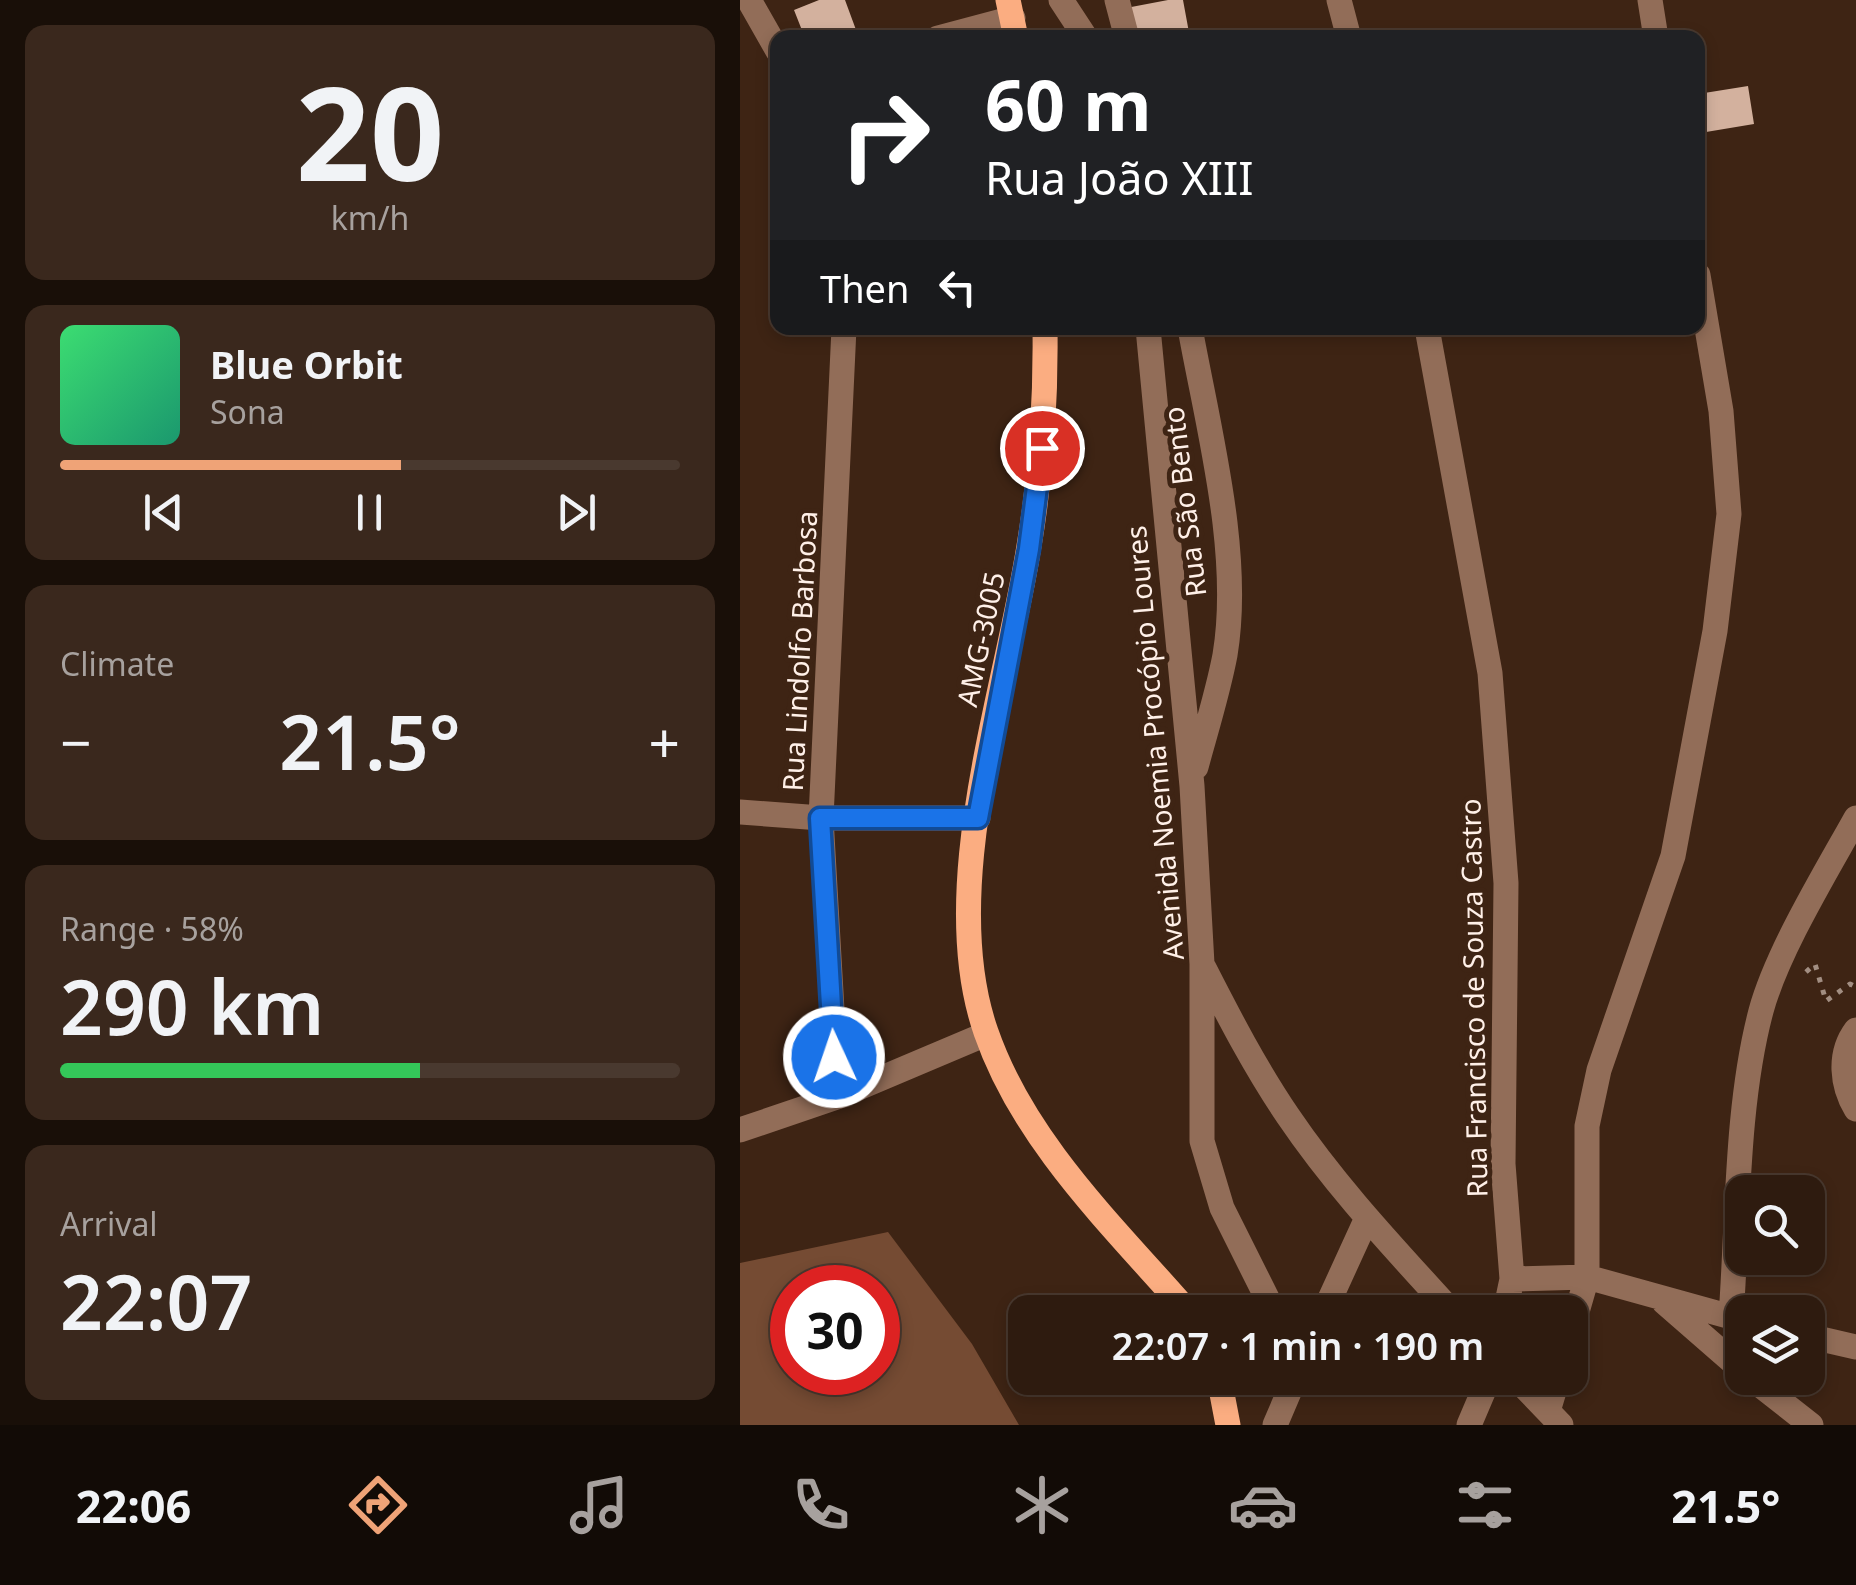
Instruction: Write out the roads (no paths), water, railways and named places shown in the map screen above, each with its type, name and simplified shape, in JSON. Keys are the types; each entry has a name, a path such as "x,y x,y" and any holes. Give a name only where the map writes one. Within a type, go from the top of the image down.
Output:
{"main road":[{"name":"AMG-3005","path":"1045,335 1042,448 1029,549 978,818 968,918 974,990 986,1034 1023,1109 1064,1171 1173,1295"},
{"path":"1222,1395 1228,1425"}],"street":[{"path":"749,0 770,37"},
{"path":"1062,0 1081,30"},
{"path":"1117,0 1125,30"},
{"path":"1339,0 1347,30"},
{"path":"968,30 1012,18"},
{"path":"1583,1295 1588,1277 1587,1126 1599,1070 1673,856 1715,631 1729,514 1721,410 1705,315"},
{"name":"Rua Lindolfo Barbosa","path":"837,1096 820,818 844,335"},
{"name":"Avenida Noemia Procópio Loures","path":"1149,335 1192,786 1202,964 1241,1041 1289,1118 1368,1218 1437,1295"},
{"name":"Rua São Bento","path":"1191,335 1217,478 1227,577 1225,653 1192,786"},
{"name":"Rua Francisco de Souza Castro","path":"1428,335 1490,673 1506,883 1503,1164 1512,1280 1509,1295"},
{"path":"740,812 820,818 978,818"},
{"path":"1738,1295 1748,1094 1761,1010 1812,897 1856,818"},
{"path":"1202,964 1202,1141 1222,1208 1266,1295"},
{"path":"1856,1030 1849,1039 1842,1086 1856,1110"},
{"path":"740,1130 837,1096 986,1034"},
{"path":"1332,1295 1368,1218"},
{"path":"1512,1280 1588,1277 1725,1316"},
{"path":"1661,1298 1725,1355"},
{"path":"1825,1340 1856,1347"},
{"path":"1276,1425 1288,1395"},
{"path":"1469,1425 1482,1395"},
{"path":"1532,1395 1554,1418"},
{"path":"1773,1395 1811,1425"}]}
